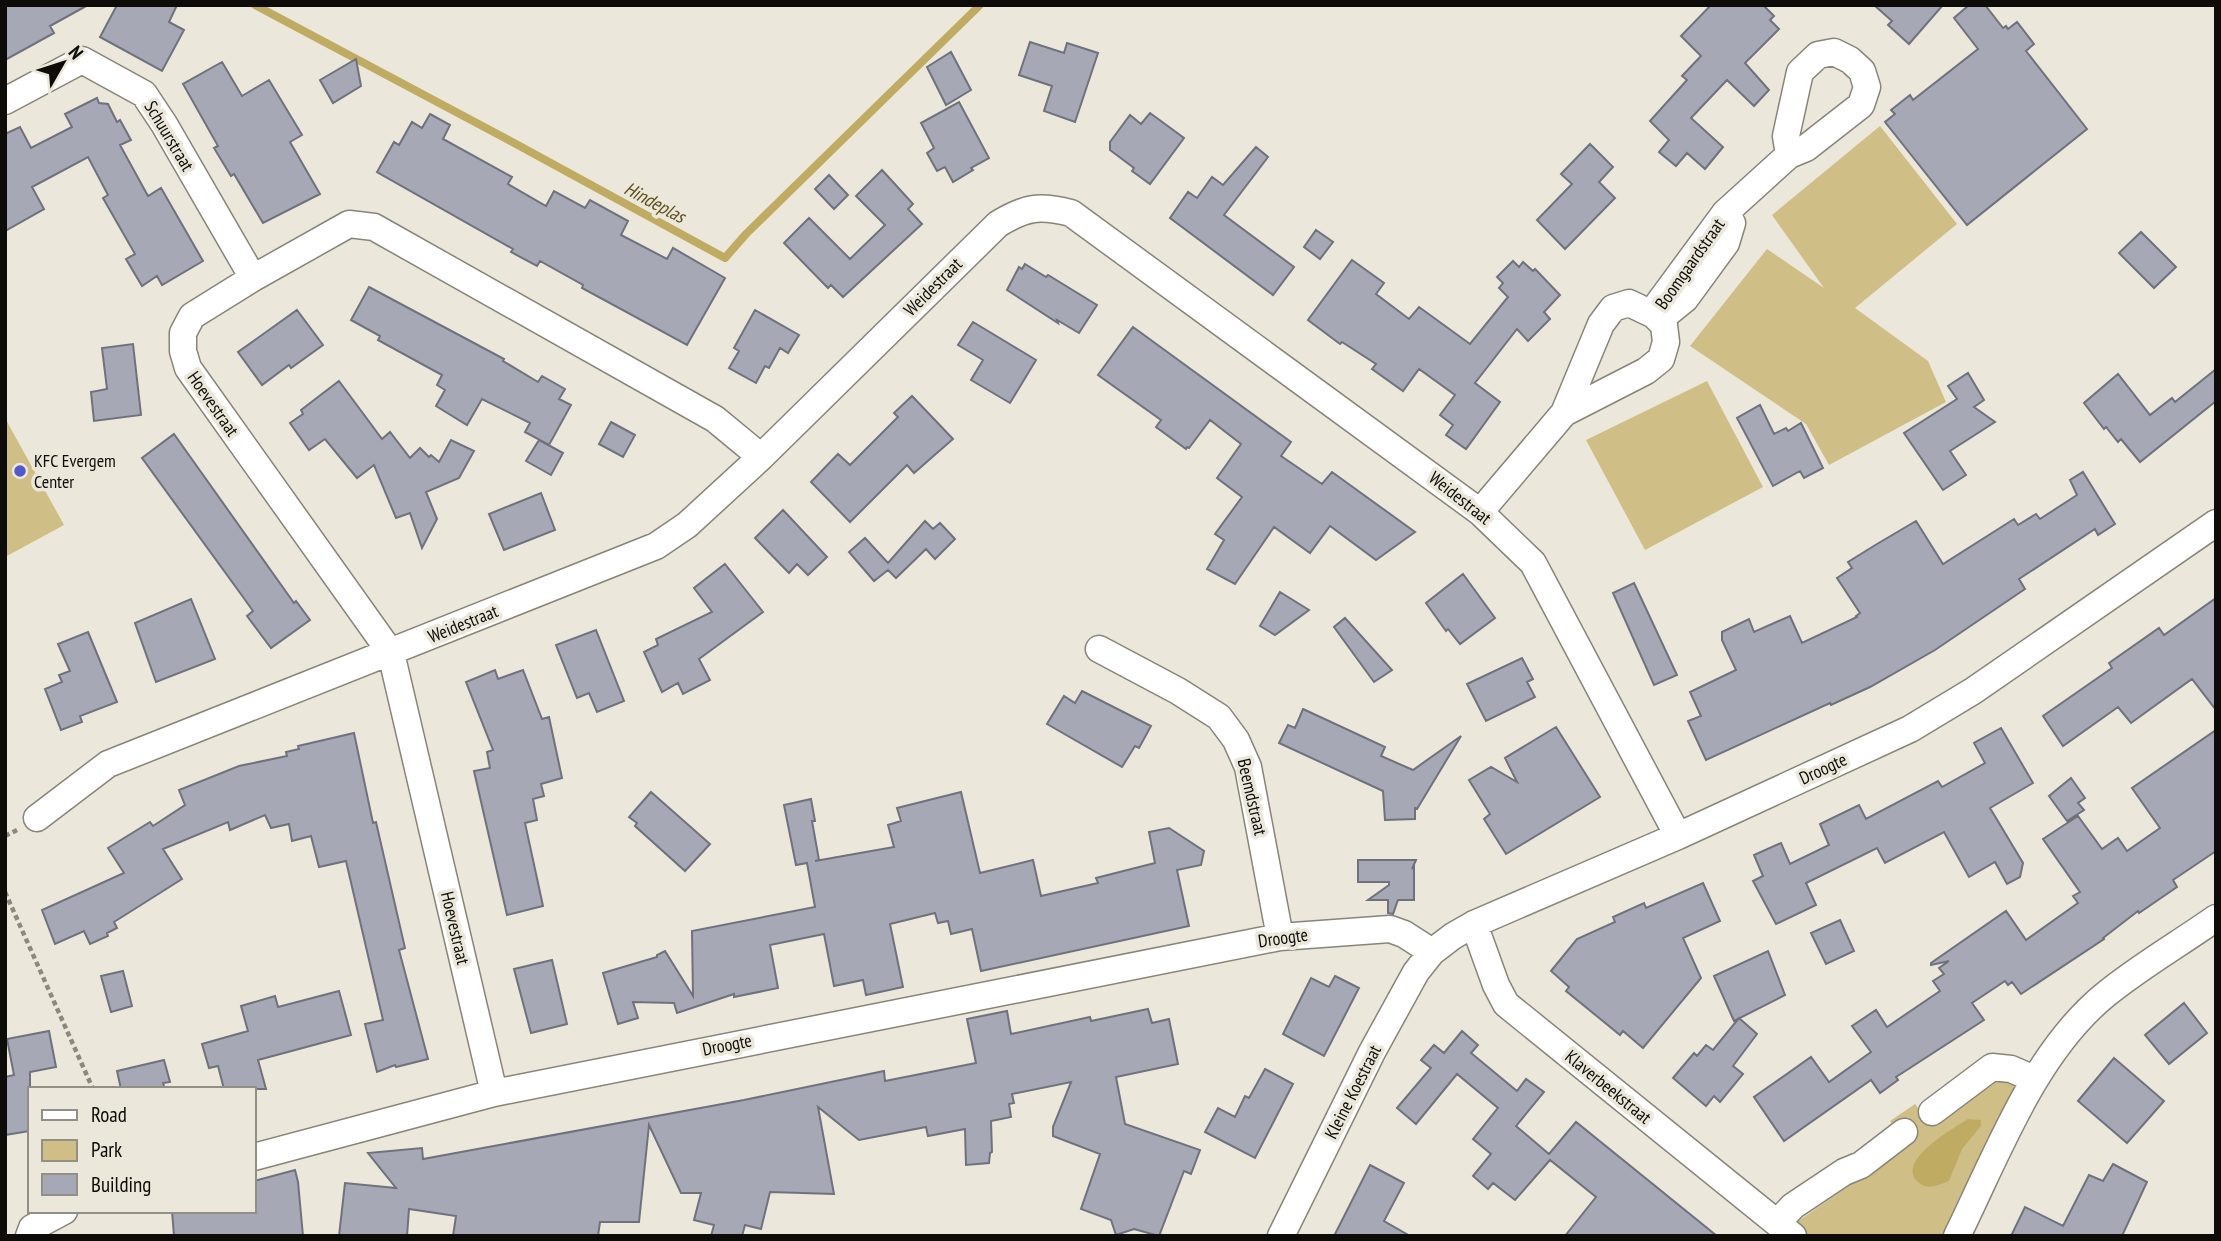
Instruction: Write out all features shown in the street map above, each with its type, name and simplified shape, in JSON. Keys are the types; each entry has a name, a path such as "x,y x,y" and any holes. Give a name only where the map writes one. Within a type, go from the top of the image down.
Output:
{"street":[{"name":"Schuurstraat","path":"5,101 82,60 144,94 253,278"},
{"name":"Boomgaardstraat","path":"1654,314 1669,312 1685,299 1726,243 1732,223 1725,213 1789,155"},
{"name":"Weidestraat","path":"37,818 108,764 656,546 687,525 761,457 998,224 1021,210 1047,207 1071,213 1480,512 1533,563 1678,836"},
{"name":"Hoevestraat","path":"494,1093 391,653 188,368 183,351 183,333 192,316 349,224 374,227 715,419 761,457"},
{"name":"Boomgaardstraat","path":"1480,512 1564,413 1601,324 1613,308 1629,303 1654,314 1664,325 1666,342 1661,359 1646,371 1564,413"},
{"name":"Droogte","path":"256,1156 494,1093 1280,937 1390,929 1404,933 1432,952 1474,924 1678,836 1910,729 1973,691 2216,523"},
{"name":"Beemdstraat","path":"1099,649 1178,691 1219,717 1236,740 1248,767 1280,937"},
{"path":"1957,1236 2034,1079 2068,1031 2105,995 2216,918"},
{"name":"Klaverbeekstraat","path":"1474,924 1496,985 1506,1004 1785,1230 1793,1206 1844,1172 1861,1165 1904,1132"},
{"name":"Kleine Koestraat","path":"1281,1236 1372,1052 1416,972 1432,952"},
{"path":"1932,1112 1992,1067 2011,1069 2034,1079"},
{"path":"29,1236 32,1228 60,1213"}],"path":[{"path":"5,892 92,1087"}],"green space":[{"path":"1880,126 1957,224 1855,308 1928,361 1946,402 1829,465 1806,424 1690,346 1767,249 1824,288 1772,215"},
{"path":"1707,381 1763,487 1645,550 1586,440"},
{"name":"KFC Evergem Center","path":"5,418 64,525 5,557"},
{"path":"1990,1078 2021,1084 1946,1236 1809,1236 1794,1224 1917,1138 1906,1121 1895,1128 1890,1121 1915,1104 1929,1122"}],"shaded area":[{"path":"1968,1119 1981,1120 1981,1126 1962,1149 1949,1181 1929,1187 1922,1185 1913,1174 1914,1165 1920,1155 1940,1137"}],"building":[{"path":"5,5 88,5 50,26 54,33 5,60"},
{"path":"117,5 177,5 169,22 184,30 162,71 100,37"},
{"path":"1711,5 1763,5 1774,16 1770,20 1779,29 1745,63 1769,90 1754,106 1727,80 1691,118 1723,147 1705,169 1687,153 1676,166 1659,152 1669,140 1650,121 1687,80 1682,76 1701,56 1681,36"},
{"path":"1874,5 1943,5 1909,44 1888,25 1892,21"},
{"path":"1969,5 1985,5 2003,28 2006,26 2008,29 2017,22 2034,44 2026,51 2087,129 1967,225 1885,122 1895,114 1891,110 1910,95 1913,100 1978,49 1954,18"},
{"path":"1030,42 1064,53 1067,43 1098,53 1075,122 1044,111 1052,86 1019,75"},
{"path":"951,52 971,90 946,105 927,67"},
{"path":"356,59 361,86 333,103 320,80"},
{"path":"222,62 242,96 269,80 302,135 290,142 320,194 263,223 234,174 231,176 214,148 218,146 183,84"},
{"path":"97,98 99,103 108,104 117,122 120,120 131,140 120,145 148,196 161,188 203,261 162,285 157,276 142,286 126,259 135,254 103,198 108,195 88,157 32,187 44,209 5,231 5,134 20,127 31,148 72,127 65,114"},
{"path":"959,102 989,158 953,182 945,167 937,171 927,153 934,148 921,123"},
{"path":"1150,113 1184,138 1150,184 1110,150 1110,142 1130,115 1141,124"},
{"path":"430,114 450,125 443,139 512,177 508,184 546,206 554,191 585,208 590,200 628,221 621,235 667,259 673,248 725,278 687,345 582,288 583,285 540,261 537,266 511,252 513,249 377,172 394,142 399,145 412,122 422,128"},
{"path":"1590,144 1613,167 1599,182 1615,198 1565,249 1537,220 1572,184 1561,174"},
{"path":"1256,147 1268,157 1224,215 1294,267 1273,295 1170,218 1188,192 1197,198 1212,177 1223,185"},
{"path":"882,170 913,204 908,209 922,224 843,297 831,285 828,288 784,243 809,218 850,259 885,225 856,196"},
{"path":"829,175 848,195 834,209 815,189"},
{"path":"1316,230 1333,242 1320,259 1304,247"},
{"path":"2141,232 2176,267 2154,288 2119,253"},
{"path":"1352,260 1384,283 1376,294 1409,319 1419,307 1470,344 1508,297 1499,288 1503,283 1497,277 1513,261 1519,267 1523,262 1533,271 1535,269 1560,295 1544,312 1550,319 1528,341 1517,329 1475,383 1500,402 1466,449 1446,435 1453,425 1440,415 1455,395 1419,369 1403,391 1372,369 1376,364 1342,342 1340,344 1308,320"},
{"path":"1025,264 1097,305 1079,333 1057,320 1058,323 1007,290 1019,267 1022,269"},
{"path":"369,287 504,359 503,361 538,382 542,376 565,389 559,399 571,405 549,445 525,432 530,423 482,399 467,425 436,406 445,390 437,385 442,375 378,340 380,336 351,320"},
{"path":"297,310 323,345 262,385 238,352"},
{"path":"755,310 799,335 788,353 780,348 769,368 765,366 756,383 729,368 739,351 734,348"},
{"path":"973,322 1036,360 1010,403 971,380 983,360 958,345"},
{"path":"1133,327 1291,442 1281,456 1322,484 1332,472 1415,532 1376,560 1330,526 1310,553 1274,527 1235,584 1207,569 1224,540 1215,534 1242,497 1217,478 1241,444 1210,420 1186,449 1156,427 1161,420 1098,375"},
{"path":"133,344 141,415 94,421 91,392 107,389 102,348"},
{"path":"2216,369 2216,401 2140,462 2121,439 2118,442 2106,427 2104,429 2084,403 2118,374 2150,415 2172,398 2175,402"},
{"path":"1968,373 1984,400 1974,407 1995,422 1950,451 1966,475 1943,490 1904,433 1957,399 1948,386"},
{"path":"339,381 382,439 390,432 410,458 420,448 439,462 451,440 474,451 459,478 426,492 437,519 422,548 410,513 396,518 374,465 357,478 325,439 309,450 290,423 303,414 301,410"},
{"path":"912,396 953,439 914,473 907,465 850,522 811,482 838,454 850,465 898,417 894,413"},
{"path":"1760,405 1774,434 1786,428 1788,431 1801,423 1823,468 1804,478 1800,471 1773,486 1737,418"},
{"path":"611,422 635,435 623,457 599,444"},
{"path":"174,434 294,603 296,601 310,620 271,648 247,616 253,611 142,458"},
{"path":"539,440 563,453 551,475 526,461"},
{"path":"2083,472 2115,524 2098,535 2095,529 2019,579 2025,589 1935,650 1870,687 1706,760 1688,721 1701,716 1690,692 1736,670 1722,640 1722,632 1749,619 1754,632 1790,616 1802,643 1857,617 1860,613 1837,578 1852,568 1848,562 1877,544 1916,521 1943,564 2014,519 2018,525 2036,514 2040,519 2077,495 2070,480"},
{"path":"541,493 555,530 504,550 489,514"},
{"path":"783,510 827,557 808,575 797,564 789,573 755,538"},
{"path":"925,521 933,529 940,523 955,539 935,559 926,549 896,578 888,570 874,581 849,552 865,538 888,563"},
{"path":"725,564 763,612 699,659 710,680 683,694 678,683 662,692 644,652 658,645 656,639 712,612 694,588"},
{"path":"1463,574 1495,618 1460,644 1448,629 1446,631 1426,603"},
{"path":"1634,583 1677,675 1654,685 1613,593"},
{"path":"1280,592 1309,610 1275,635 1260,626"},
{"path":"2216,598 2216,710 2192,679 2131,723 2118,707 2063,746 2043,716 2112,668 2109,663 2159,628 2164,635"},
{"path":"191,599 215,659 156,682 135,623"},
{"path":"1345,618 1392,670 1374,682 1334,627"},
{"path":"596,630 624,701 597,712 589,693 577,698 556,645"},
{"path":"88,632 117,702 80,716 82,722 61,730 45,689 62,682 59,675 70,671 58,644"},
{"path":"1522,658 1533,679 1527,682 1535,697 1486,721 1467,684"},
{"path":"495,670 498,679 523,670 542,719 549,717 562,778 541,784 544,796 533,799 537,820 525,823 543,906 507,915 474,771 490,768 487,752 493,750 466,682"},
{"path":"1082,691 1151,726 1139,748 1135,746 1122,767 1047,724 1064,696 1075,703"},
{"path":"1303,709 1385,747 1381,756 1413,770 1461,736 1417,809 1415,808 1415,819 1385,820 1383,791 1279,743 1288,725 1295,728"},
{"path":"1556,727 1600,797 1506,854 1484,819 1490,814 1469,780 1491,767 1517,782 1505,758"},
{"path":"2001,728 2033,783 1990,808 2023,863 2020,877 2007,884 1995,862 1969,877 1944,832 1885,863 1877,848 1806,883 1816,905 1776,924 1753,881 1763,876 1754,855 1781,843 1790,864 1829,845 1820,824 1859,805 1866,819 1938,781 1942,787 1985,763 1974,743"},
{"path":"2216,730 2216,851 2173,880 2177,887 2139,913 2138,911 2104,939 2021,994 2012,982 2008,985 2005,981 1972,1003 1984,1020 1896,1077 1898,1080 1880,1093 1871,1080 1784,1141 1754,1097 1811,1057 1829,1082 1871,1052 1852,1026 1876,1010 1887,1027 1940,991 1933,981 1944,974 1939,968 1949,961 1931,963 2006,911 2026,940 2078,903 2073,896 2080,892 2043,839 2078,816 2102,849 2118,838 2127,851 2160,828 2132,788"},
{"path":"354,733 373,823 376,822 405,948 399,950 428,1059 396,1067 395,1065 377,1072 365,1024 383,1020 346,861 319,867 311,836 292,841 289,824 271,828 265,815 230,830 228,822 163,849 182,879 114,922 117,928 107,933 108,936 90,944 84,931 55,944 42,910 124,873 108,848 150,822 153,826 185,805 179,790 239,766 287,756 286,752 299,749 298,746"},
{"path":"2071,778 2085,798 2078,803 2084,810 2067,821 2049,796"},
{"path":"651,792 710,844 685,871 635,826 637,823 629,817"},
{"path":"961,792 980,873 1033,860 1041,896 1098,883 1096,878 1155,863 1149,832 1169,828 1204,851 1201,865 1177,870 1189,926 981,971 972,929 951,934 948,921 938,923 935,913 890,924 903,987 866,995 863,980 834,986 824,934 770,945 778,988 734,997 734,994 677,1013 674,1003 633,1002 638,1018 618,1024 603,973 657,957 665,951 693,996 692,931 815,907 807,863 796,865 784,805 811,799 819,860 815,861 894,847 888,825 901,821 897,808"},
{"path":"1358,860 1416,860 1412,869 1414,867 1414,900 1398,900 1393,914 1388,913 1388,900 1368,900 1389,885 1389,882 1358,882"},
{"path":"1703,883 1720,921 1683,938 1701,978 1643,1048 1623,1031 1620,1035 1566,991 1569,987 1551,971 1577,939 1615,922 1613,917 1644,903 1646,908"},
{"path":"1840,920 1854,951 1826,964 1811,933"},
{"path":"1768,951 1785,995 1734,1021 1714,976"},
{"path":"552,960 567,1024 531,1033 514,969"},
{"path":"123,971 132,1006 111,1012 101,976"},
{"path":"1335,976 1359,988 1324,1056 1283,1034 1311,978 1329,987"},
{"path":"339,991 351,1035 258,1060 266,1089 223,1087 218,1066 209,1068 202,1044 248,1031 241,1006 275,996 278,1007"},
{"path":"2184,1003 2207,1033 2169,1064 2145,1035"},
{"path":"1148,1009 1152,1023 1169,1019 1178,1064 1116,1077 1125,1124 1200,1150 1191,1174 1184,1171 1159,1236 1134,1229 1116,1235 1111,1220 1081,1209 1100,1154 1053,1136 1053,1127 1071,1082 1012,1094 1014,1103 1009,1104 1011,1117 991,1121 992,1152 989,1163 966,1165 965,1129 928,1136 926,1127 859,1140 818,1107 834,1194 770,1192 761,1229 745,1225 742,1236 711,1236 714,1225 694,1220 701,1193 681,1193 649,1125 639,1222 600,1222 598,1236 453,1236 456,1216 409,1209 407,1236 339,1236 345,1183 396,1188 368,1153 422,1148 423,1159 744,1100 884,1071 885,1081 976,1063 967,1019 1007,1011 1011,1034 1090,1017 1091,1021"},
{"path":"1739,1018 1757,1034 1733,1066 1743,1074 1720,1102 1714,1096 1706,1106 1673,1078 1694,1053 1697,1056 1706,1045 1713,1050"},
{"path":"49,1031 56,1067 30,1072 28,1131 5,1135 5,1077 14,1075 7,1039"},
{"path":"1462,1031 1478,1045 1471,1053 1517,1091 1526,1079 1544,1092 1516,1126 1549,1154 1576,1122 1717,1236 1565,1236 1596,1197 1550,1160 1515,1200 1493,1183 1488,1189 1473,1176 1491,1154 1473,1139 1498,1108 1457,1074 1416,1124 1397,1108 1431,1068 1421,1060 1434,1045 1444,1053"},
{"path":"2114,1058 2164,1101 2127,1143 2078,1101"},
{"path":"164,1060 170,1082 163,1083 164,1087 121,1087 117,1071"},
{"path":"1265,1069 1293,1084 1255,1158 1205,1132 1218,1108 1235,1117 1245,1096 1249,1098"},
{"path":"2113,1164 2147,1182 2122,1236 2011,1236 2025,1207 2063,1226 2089,1175 2103,1181"},
{"path":"1370,1165 1404,1183 1384,1221 1410,1236 1334,1236"},
{"path":"295,1170 303,1236 174,1236 172,1213 256,1213 256,1180"}],"waterway":[{"name":"Hindeplas","path":"255,5 725,258 746,234 980,5"}],"place":[{"name":"KFC Evergem Center","path":"20,471"}]}
